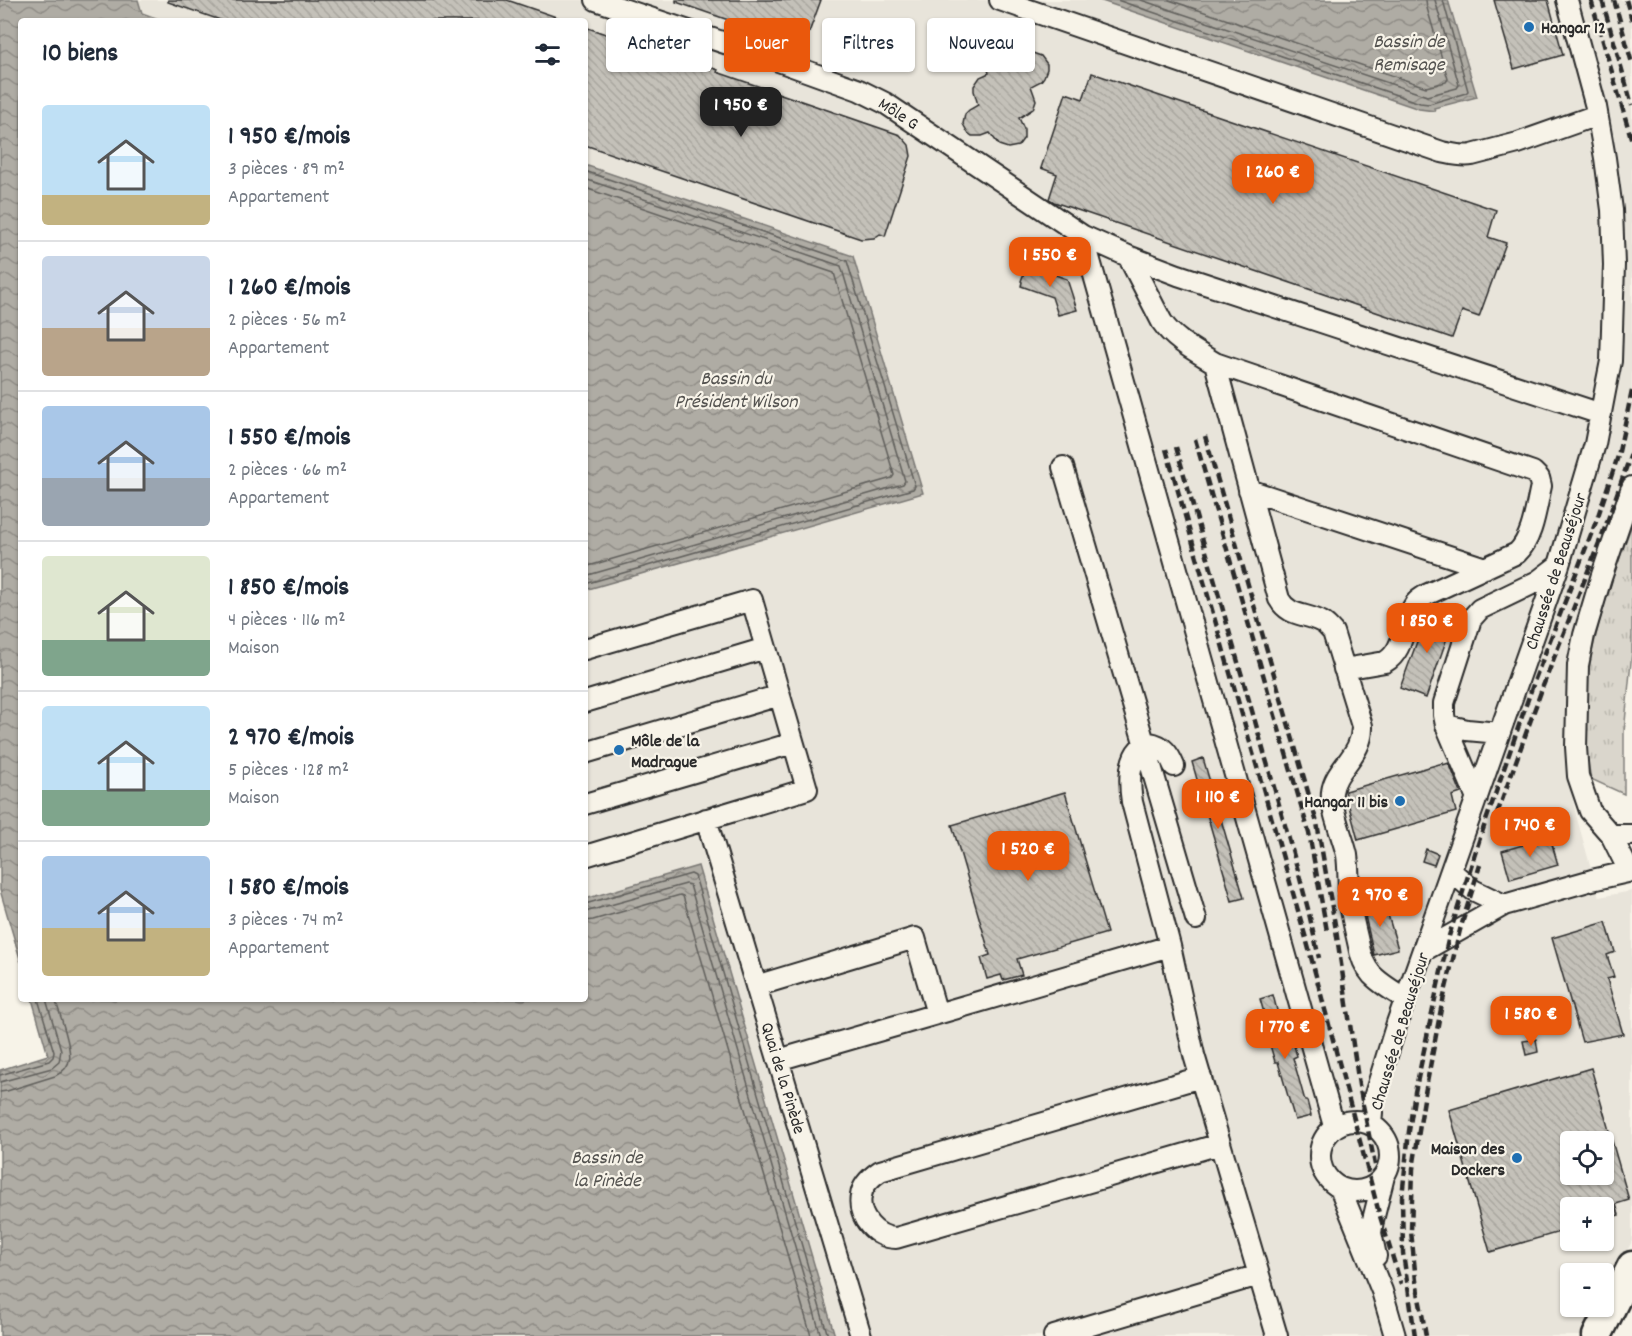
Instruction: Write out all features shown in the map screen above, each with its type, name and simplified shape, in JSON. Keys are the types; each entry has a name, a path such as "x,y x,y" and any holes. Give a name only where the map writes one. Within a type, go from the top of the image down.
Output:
{"highway":[{"path":"1597,1336 1632,1266"}],"street":[{"name":"Môle G","path":"596,0 870,94 1083,236 1128,256 1178,275 1601,414"},
{"path":"1000,0 1456,155 1472,155 1518,143 1597,116"},
{"name":"Chaussée de Beauséjour","path":"1371,1124 1373,1101 1390,1045 1559,565 1595,444 1611,361 1614,265 1612,210 1597,116 1567,0"},
{"path":"1083,236 1334,1126"},
{"path":"1128,256 1168,331 1176,339 1215,363 1533,472 1539,478 1540,486 1528,539 1517,553 1426,595 1416,602 1396,651 1390,659 1385,662 1344,669"},
{"path":"1215,363 1279,599 1290,612 1321,621 1333,632 1362,726 1363,736 1360,744 1336,782 1332,791 1332,801 1348,864 1350,909 1361,956 1372,974 1386,987 1406,999"},
{"path":"1062,467 1196,919"},
{"path":"1423,951 1504,905 1592,880 1629,866 1611,835 1590,811 1578,776 1576,747 1578,665 1584,635 1632,487"},
{"path":"1249,490 1485,568"},
{"path":"1477,798 1444,716 1444,704 1471,619 1480,609 1538,581 1559,565"},
{"path":"588,648 752,600 807,789 588,855"},
{"path":"588,701 766,648"},
{"path":"588,752 780,695"},
{"path":"1446,725 1467,730 1499,733"},
{"path":"588,803 793,743"},
{"path":"1174,766 1163,748 1149,743 1144,745 1135,753 1132,764 1131,792 1170,946 1194,1054 1277,1336"},
{"name":"Quai de la Pinède","path":"706,819 861,1336"},
{"path":"1611,835 1632,835"},
{"path":"1451,871 1473,890 1504,905"},
{"path":"756,986 915,938 937,1014"},
{"path":"778,1060 1170,946"},
{"path":"1201,1077 880,1171 863,1188 860,1198 862,1210 866,1221 877,1233 896,1238 1220,1144"},
{"path":"1384,1176 1372,1187 1362,1191 1340,1188 1331,1182 1324,1174 1320,1164 1321,1143 1326,1134 1334,1126 1355,1120 1371,1124 1381,1131 1388,1141 1391,1153 1389,1165 1384,1176 1371,1233 1382,1291 1395,1336"},
{"path":"1340,1188 1382,1291"},
{"path":"1054,1336 1259,1275"}],"shaded area":[{"path":"138,0 1099,0 1419,109 1434,111 1434,108 1476,97 1448,0 1632,0 1632,464 1614,514 1570,663 1565,716 1566,767 1576,815 1599,897 1632,891 1632,1241 1614,1277 1614,1263 1560,1263 1560,1317 1594,1317 1584,1336 835,1336 698,866 588,898 588,589 923,492 853,256 588,165 588,18 156,18 142,13"}],"green space":[{"path":"1632,524 1632,652 1624,732 1624,794 1591,779 1586,745 1585,712 1587,680 1600,618"}],"water":[{"path":"0,0 138,0 142,13 156,18 18,18 18,952 0,890"},
{"name":"Bassin de Remisage","path":"1099,0 1448,0 1477,97 1434,108 1435,111 1419,109"},
{"name":"Bassin du Président Wilson","path":"588,166 853,256 923,493 588,589"},
{"name":"Bassin de la Pinède","path":"698,866 835,1336 0,1336 0,1070 48,1055 33,1002 588,1002 588,898"}],"building":[{"path":"168,0 507,0 559,18 214,18 168,2"},
{"path":"676,0 821,0 810,30 810,18 724,18 676,2"},
{"name":"Hangar 12","path":"1494,0 1548,0 1563,55 1514,69"},
{"path":"588,28 606,34 606,72 712,72 712,68 718,70 717,72 900,135 909,145 911,156 885,236 880,234 874,238 861,239 588,146"},
{"path":"1035,54 1041,56 1047,64 1044,77 1031,86 1036,100 1033,109 1019,118 1024,129 1024,138 1018,146 1008,148 999,145 990,133 972,136 963,124 965,114 978,105 974,86 980,77 989,73 1035,72"},
{"path":"1092,73 1496,210 1488,237 1506,243 1479,317 1462,311 1452,338 1049,199 1057,174 1041,168 1066,93 1083,99"},
{"path":"1027,265 1067,279 1077,310 1058,315 1052,297 1021,286"},
{"path":"1429,609 1454,618 1426,698 1400,688"},
{"path":"1203,758 1244,898 1232,901 1192,762"},
{"name":"Hangar 11 bis","path":"1443,763 1443,765 1449,763 1461,793 1452,796 1456,812 1358,840 1345,791"},
{"path":"1065,792 1107,933 1017,959 1022,975 1003,980 1001,975 987,979 981,958 990,955 952,825"},
{"path":"1550,837 1558,865 1510,879 1502,851"},
{"path":"1426,849 1438,854 1434,865 1422,861"},
{"path":"1384,901 1398,949 1374,955 1363,907"},
{"path":"1606,922 1615,952 1607,955 1614,977 1607,979 1623,1034 1582,1042 1552,938"},
{"path":"1273,995 1285,1041 1292,1039 1297,1056 1293,1058 1311,1116 1295,1120 1278,1062 1275,1062 1270,1045 1273,1044 1260,999"},
{"path":"1536,1039 1538,1052 1526,1055 1523,1041"},
{"name":"Maison des Dockers","path":"1591,1068 1609,1131 1560,1131 1560,1185 1614,1185 1614,1148 1629,1200 1616,1204 1619,1215 1614,1216 1614,1197 1560,1197 1560,1232 1490,1252 1449,1110"}],"railway":[{"path":"1591,0 1632,141"},
{"path":"1602,0 1632,105"},
{"path":"1614,0 1632,63"},
{"path":"1626,0 1632,20"},
{"path":"1415,1336 1403,1253 1402,1197 1415,1092 1449,936 1535,679 1597,519 1618,456 1632,391"},
{"path":"1205,436 1317,823 1336,930 1359,1085 1375,1165"},
{"path":"1195,439 1309,833 1327,931"},
{"path":"1176,447 1297,867 1319,958"},
{"path":"1166,449 1307,942 1379,1213 1401,1284"},
{"path":"1497,814 1632,451"},
{"path":"1426,1336 1416,1281 1411,1231 1413,1169 1441,1009 1460,930 1480,865"}],"place":[{"name":"Hangar 12","path":"1529,27"},
{"name":"Môle de la Madrague","path":"619,750"},
{"name":"Hangar 11 bis","path":"1400,801"},
{"name":"Maison des Dockers","path":"1517,1158"}]}
